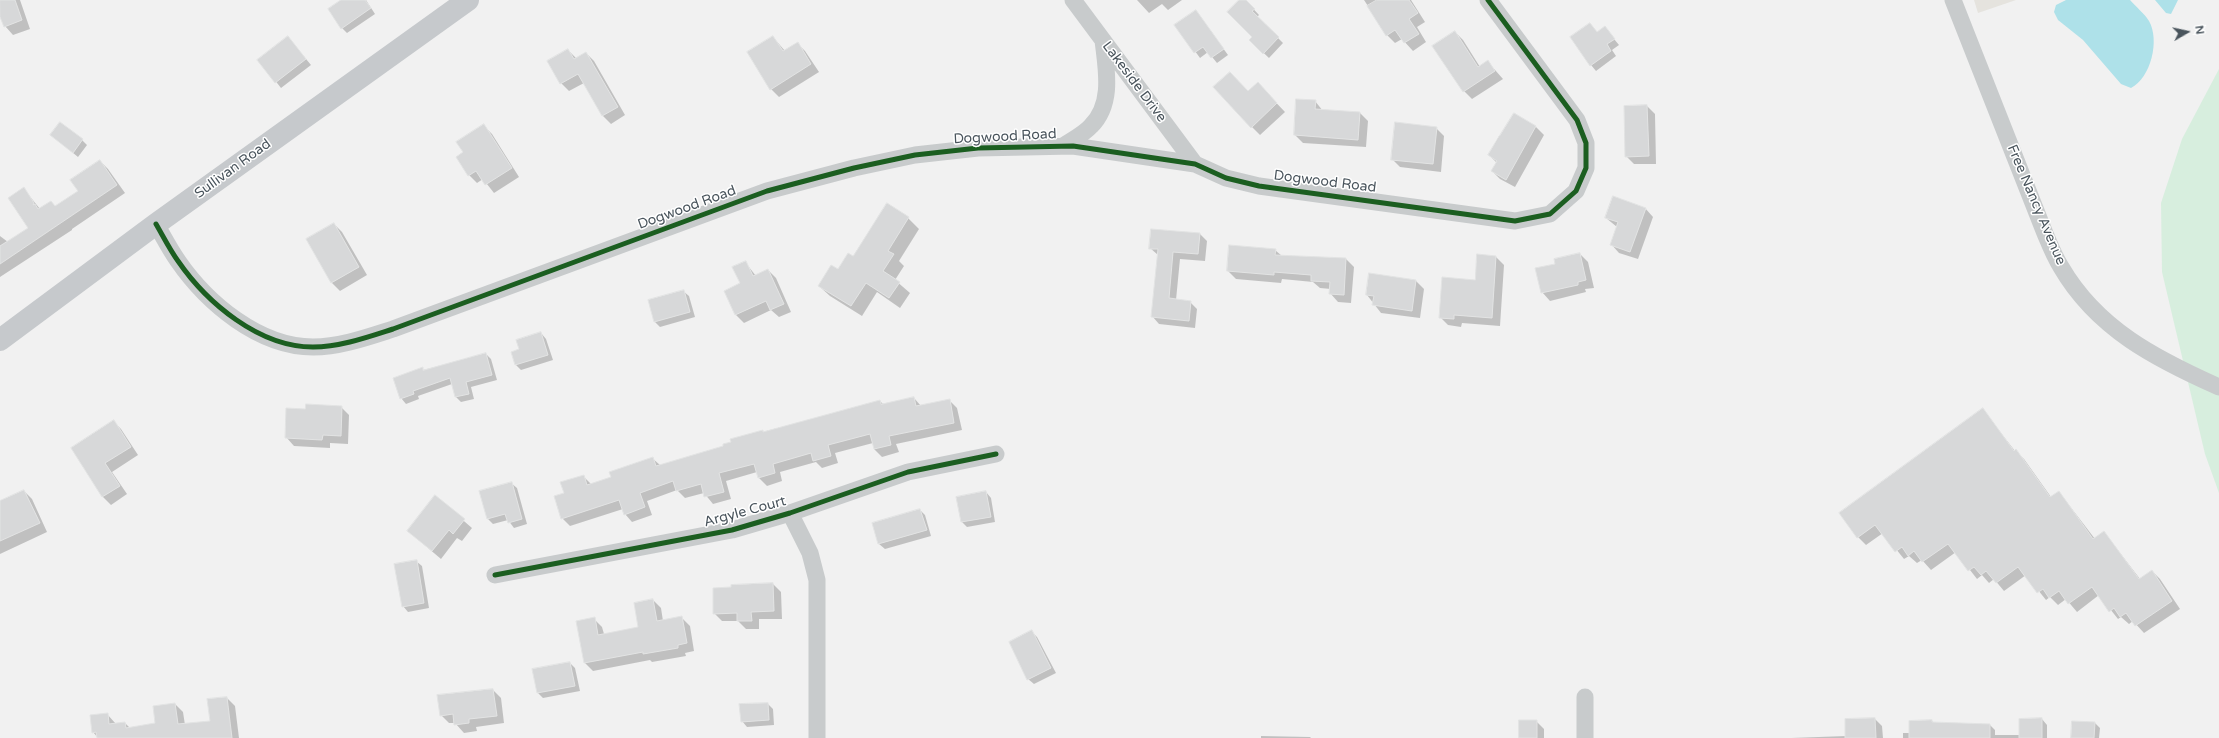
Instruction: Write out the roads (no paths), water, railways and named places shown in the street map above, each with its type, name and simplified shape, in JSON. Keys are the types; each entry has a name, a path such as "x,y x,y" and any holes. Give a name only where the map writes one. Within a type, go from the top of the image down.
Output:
{"main road":[{"name":"Sullivan Road","path":"0,340 156,224 468,0"}],"street":[{"name":"Lakeside Drive","path":"1073,0 1195,164"},
{"name":"Dogwood Road","path":"156,224 178,261 197,284 206,294 239,321 274,340 312,347 354,341 393,329 774,189 915,155 978,148 1073,146 1195,164 1226,178 1259,186 1515,220 1550,214 1576,191 1586,168 1586,144 1577,120 1488,0"},
{"name":"Free Nancy Avenue","path":"1953,0 2044,231 2061,267 2085,300 2112,328 2141,349 2176,368 2219,387"},
{"path":"1063,146 1092,126 1102,108 1108,81 1103,40"},
{"name":"Argyle Court","path":"495,575 732,530 790,513 908,472 996,454"},
{"name":"Argyle Court","path":"790,513 810,554 817,580 817,738"},
{"path":"1585,697 1585,738"}],"water":[{"path":"2066,0 2130,0 2145,15 2149,21 2154,38 2152,58 2144,76 2138,83 2131,88 2121,84 2083,40 2058,20 2054,12 2056,5"},
{"path":"2155,0 2178,0 2171,14 2166,13"}]}
